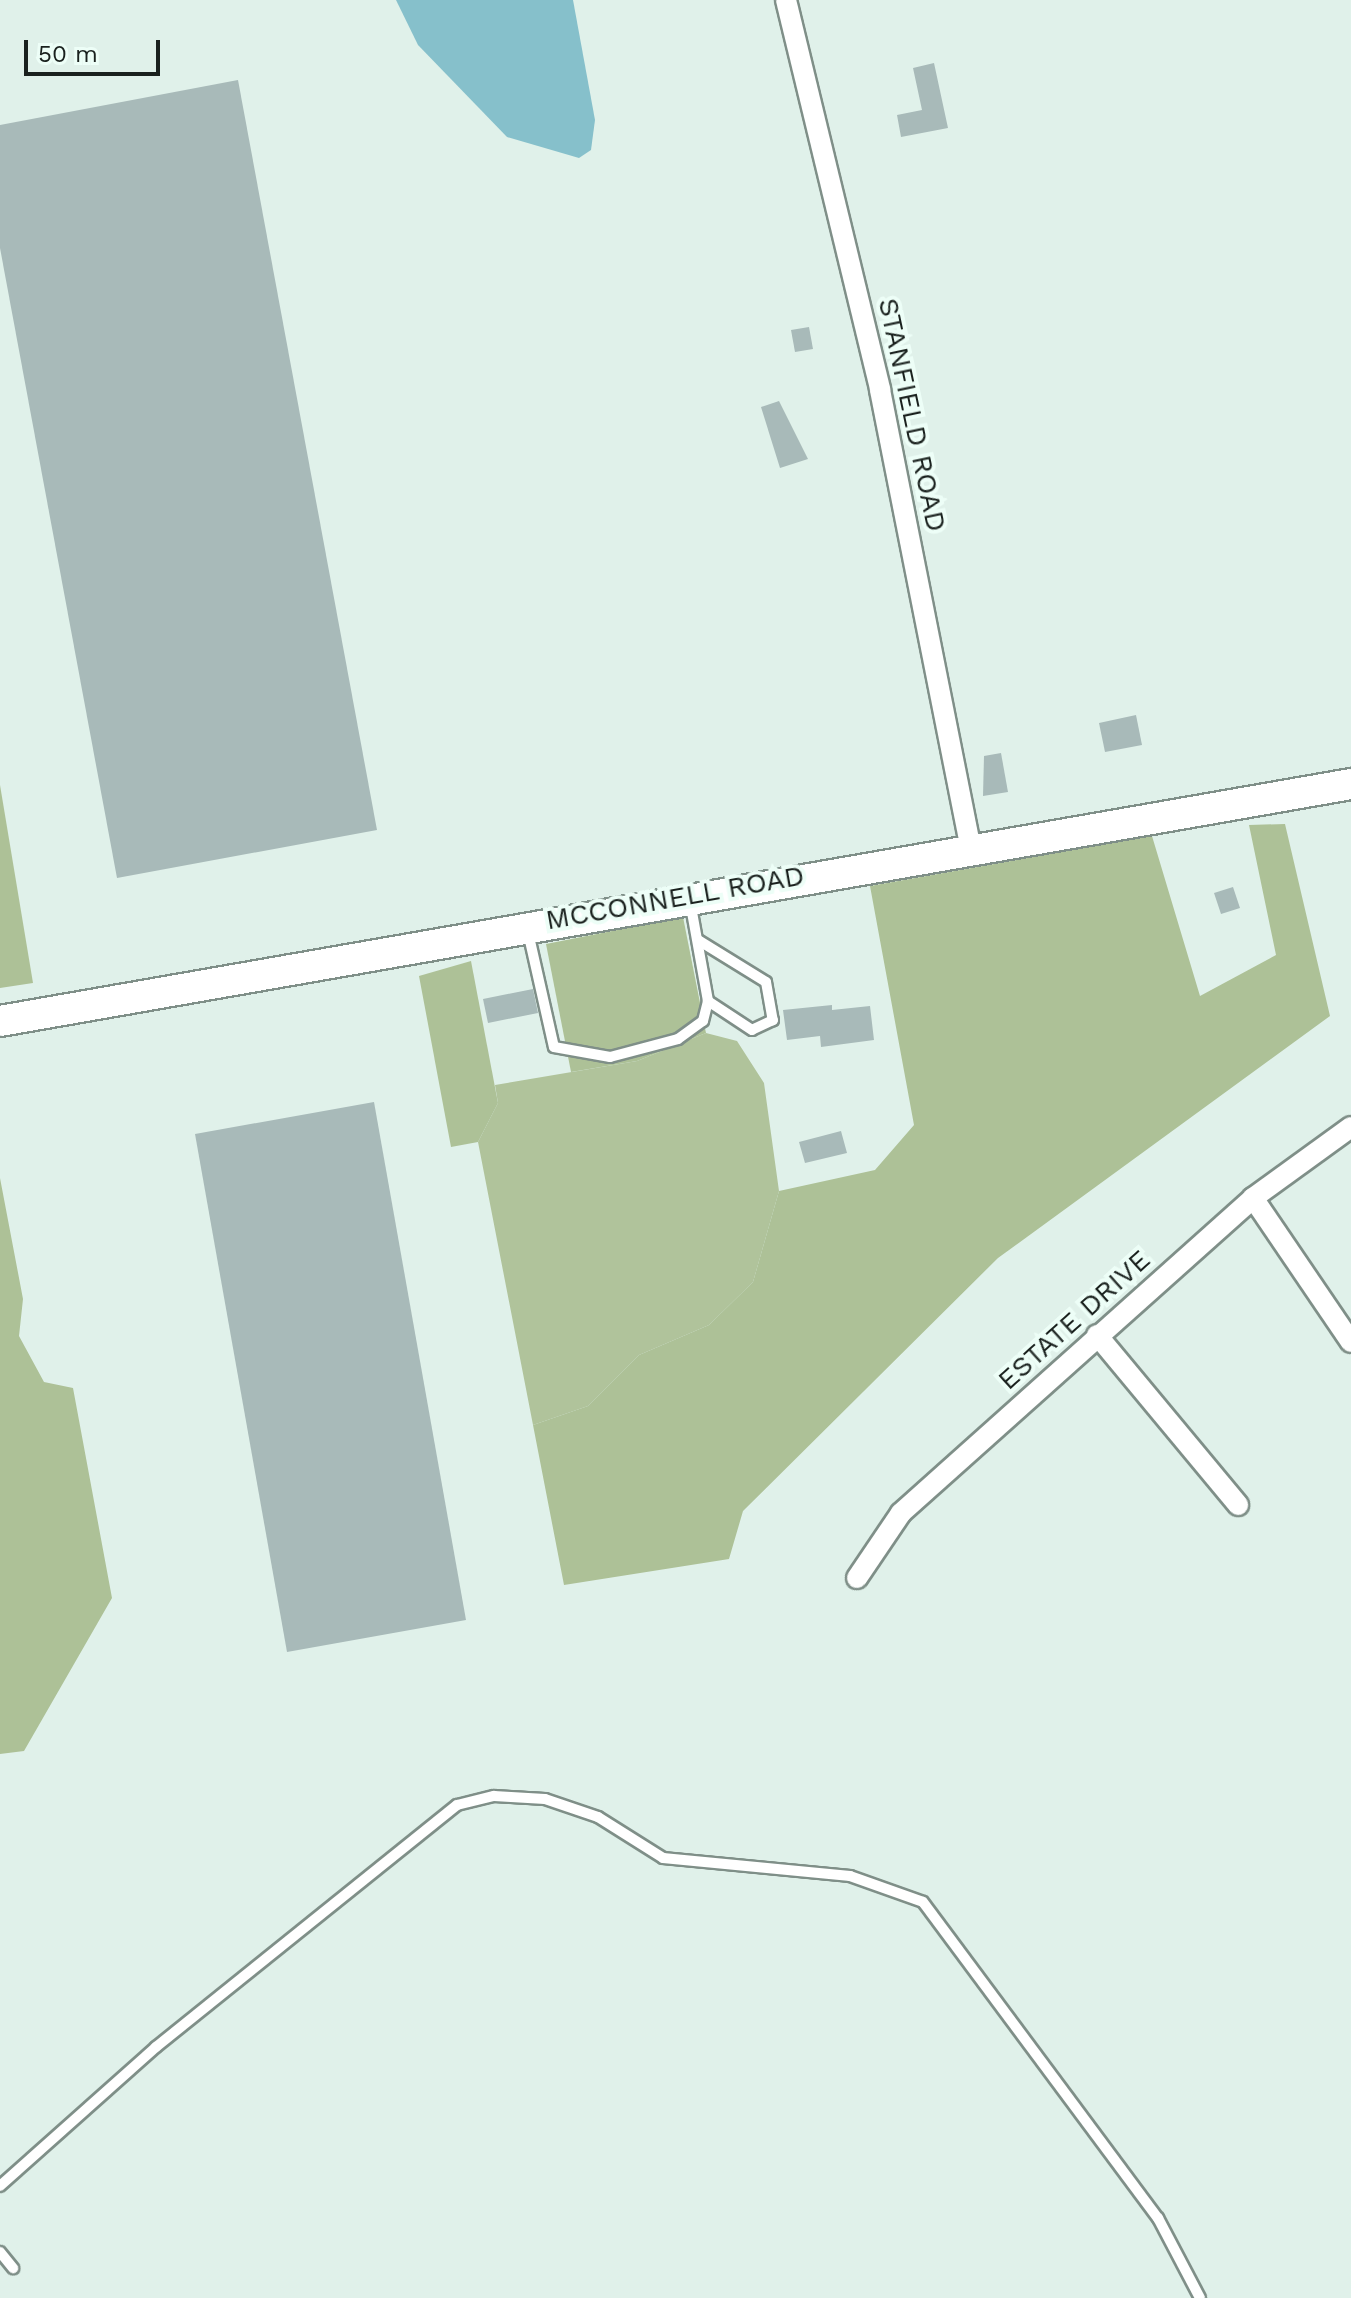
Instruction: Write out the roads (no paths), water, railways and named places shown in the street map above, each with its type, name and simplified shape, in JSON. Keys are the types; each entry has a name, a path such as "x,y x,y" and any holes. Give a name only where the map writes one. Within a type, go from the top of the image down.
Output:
{"street":[{"name":"STANFIELD ROAD","path":"786,0 880,390 970,845"},
{"name":"MCCONNELL ROAD","path":"0,1021 970,845 1351,784"},
{"name":"ESTATE DRIVE","path":"857,1578 901,1513 1253,1198 1351,1127"},
{"path":"1253,1198 1351,1342"},
{"path":"1097,1335 1238,1505"}],"lane":[{"path":"526,924 554,1047 589,1059 652,1049 703,1021 708,1001 689,895"},
{"path":"698,940 766,982 773,1020 752,1030 708,1001"},
{"path":"0,2186 156,2047 457,1805 494,1796 545,1799 598,1817 663,1858 850,1876 923,1902 1158,2218 1200,2298"},
{"path":"0,2252 13,2268"}],"water":[{"path":"396,0 573,0 595,120 591,150 579,158 507,137 418,45"}]}
